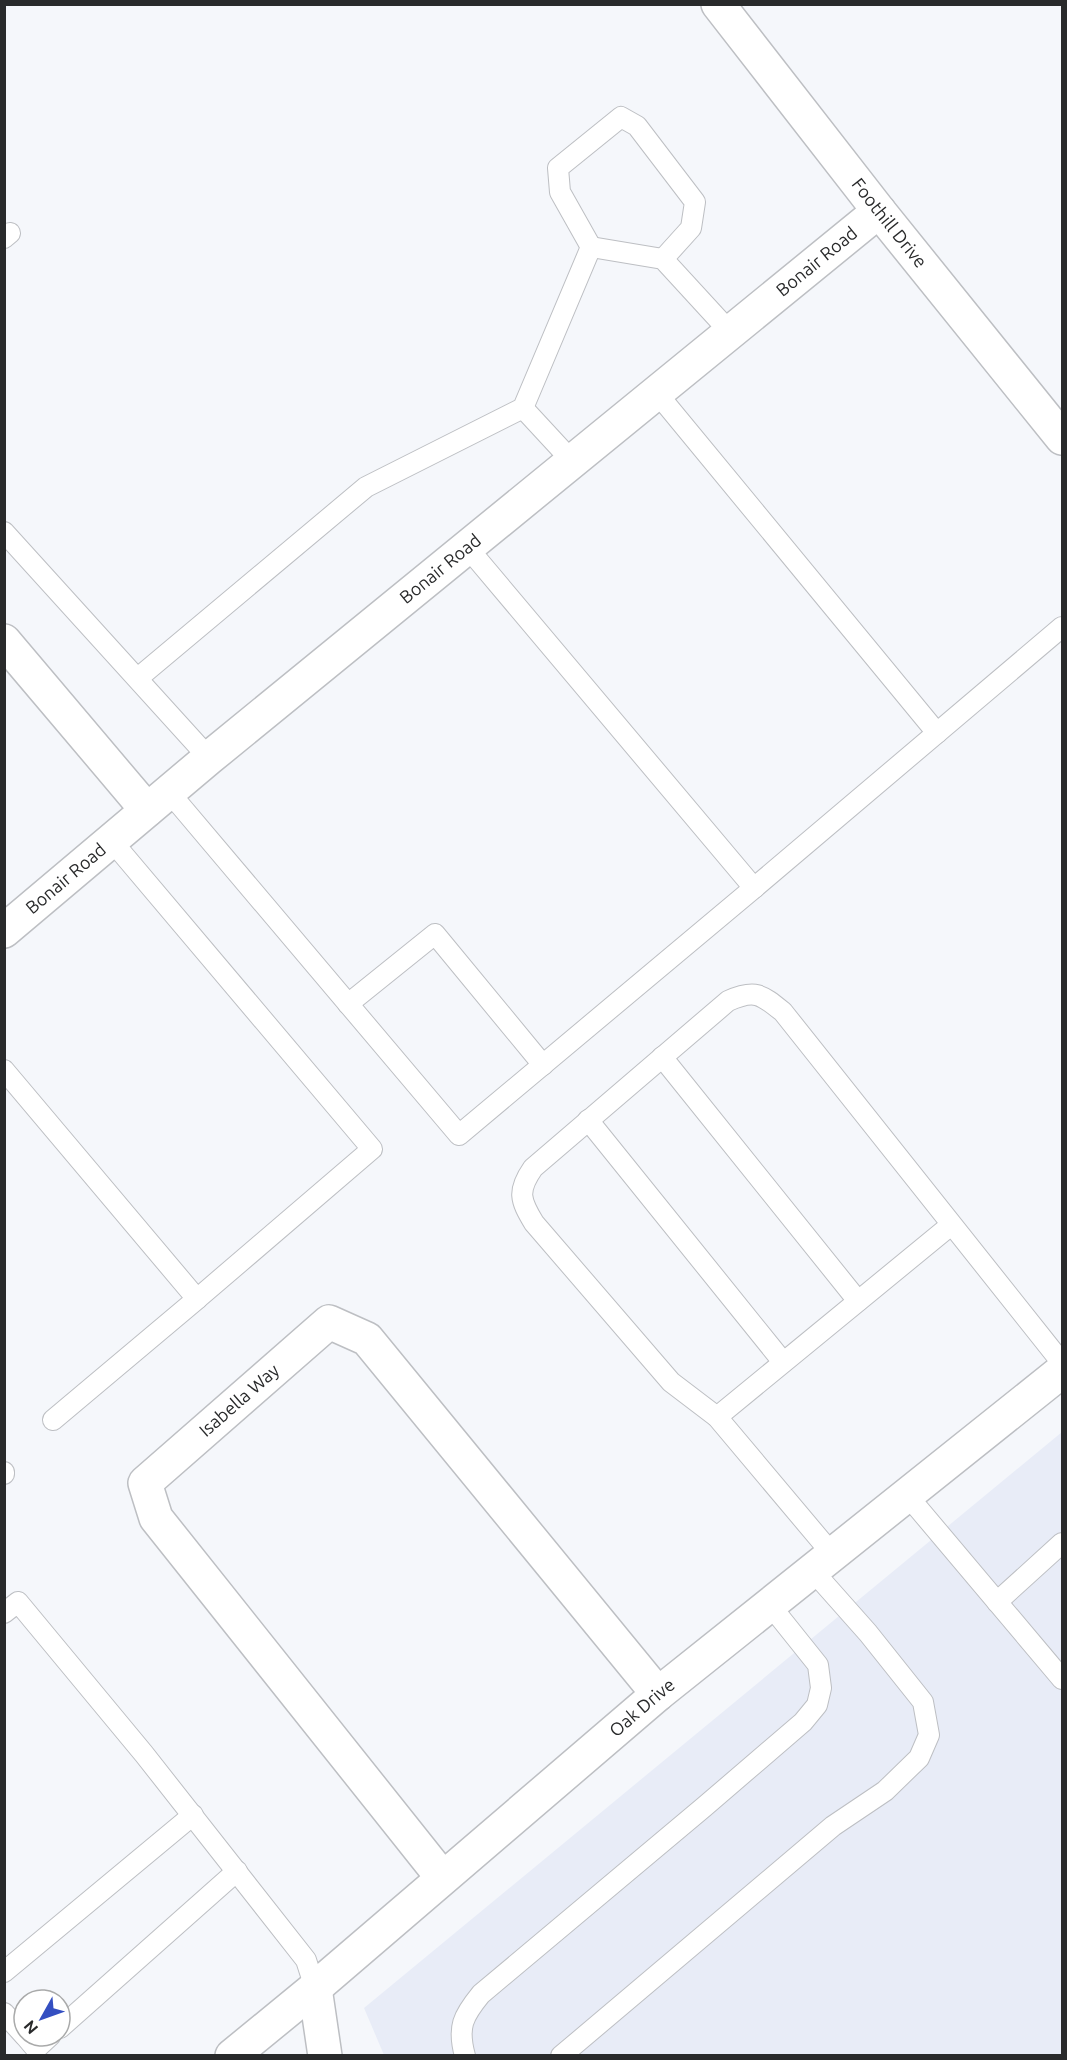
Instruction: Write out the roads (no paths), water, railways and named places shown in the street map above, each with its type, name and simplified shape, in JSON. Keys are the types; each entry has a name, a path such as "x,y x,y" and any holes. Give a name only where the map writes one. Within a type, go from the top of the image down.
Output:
{"street":[{"name":"Foothill Drive","path":"718,4 879,211 1062,438"},
{"name":"Bonair Road","path":"4,931 209,758 879,211"},
{"path":"4,641 158,801"},
{"name":"Isabella Way","path":"442,1876 156,1518 145,1484 329,1322 367,1339 658,1694"},
{"name":"Oak Drive","path":"232,2055 315,1988 442,1876 658,1694 1062,1371"},
{"path":"315,1988 325,2055"}],"lane":[{"path":"591,247 560,192 558,168 621,117 637,126 695,202 692,228 663,259"},
{"path":"591,247 663,259 730,332"},
{"path":"138,678 366,487 523,408 591,247"},
{"path":"656,392 937,733"},
{"path":"523,408 572,461"},
{"path":"4,532 209,758"},
{"path":"468,547 754,888"},
{"path":"158,801 348,1004 459,1135 1062,627"},
{"path":"52,1420 372,1149 111,840"},
{"path":"348,1004 435,934 543,1065"},
{"path":"561,2055 832,1826 885,1791 919,1758 929,1735 923,1702 868,1634 823,1563 717,1417 671,1382 534,1223 523,1204 522,1184 533,1168 728,1001 746,993 766,998 783,1012 1062,1363"},
{"path":"662,1057 858,1301"},
{"path":"4,1070 197,1299"},
{"path":"588,1120 783,1362"},
{"path":"717,1417 951,1225"},
{"path":"908,1496 996,1602 1059,1669"},
{"path":"996,1602 1062,1543"},
{"path":"4,1613 18,1602 193,1815 306,1960 315,1988"},
{"path":"465,2055 460,2037 466,2012 481,1994 704,1807 803,1722 817,1706 821,1688 818,1665 770,1605"},
{"path":"4,1972 193,1815"},
{"path":"72,2017 237,1871"}]}
